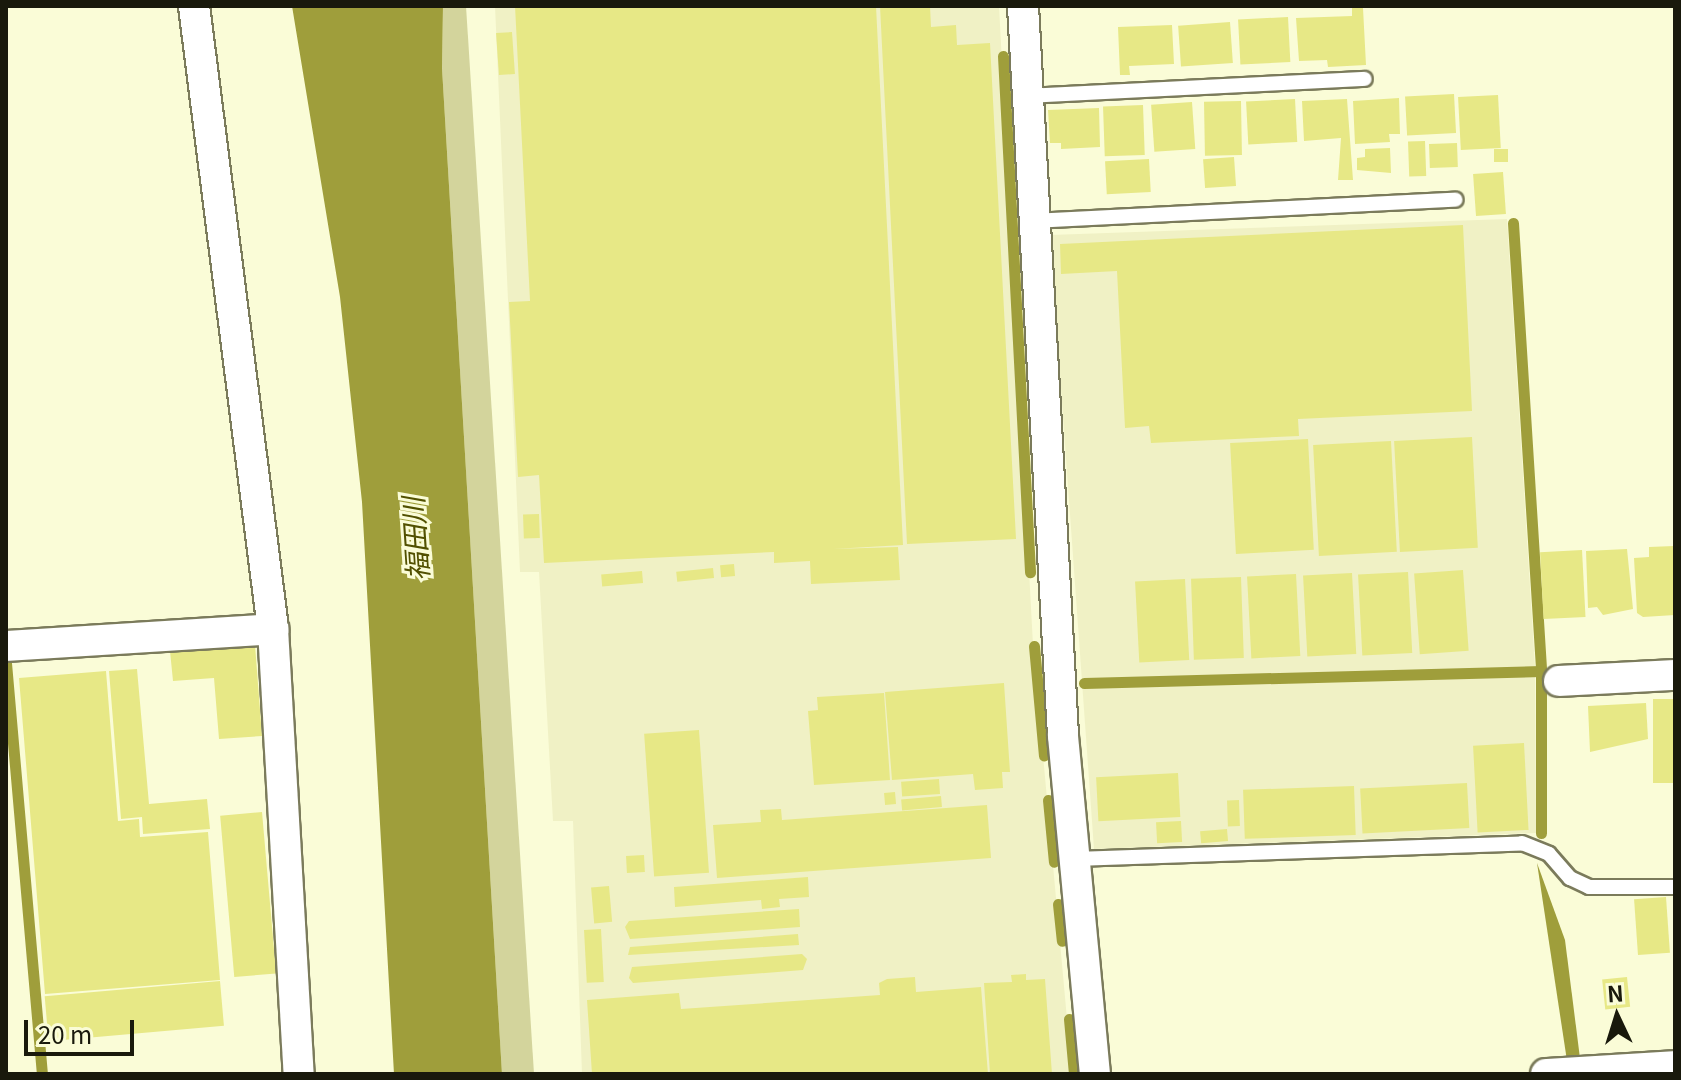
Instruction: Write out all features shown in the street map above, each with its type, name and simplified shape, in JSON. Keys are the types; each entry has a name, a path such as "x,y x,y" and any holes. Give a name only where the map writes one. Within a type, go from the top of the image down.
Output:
{"street":[{"path":"194,6 273,629 299,1074"},
{"path":"1023,6 1075,859 1095,1074"},
{"path":"6,646 273,629"},
{"path":"1559,681 1675,675"},
{"path":"1546,1074 1675,1066"}],"lane":[{"path":"1028,96 1365,79"},
{"path":"1034,221 1455,200"},
{"path":"1075,859 1522,843 1549,854 1570,878 1589,887 1675,887"}],"shaded area":[{"path":"443,6 466,6 534,1074 502,1074 442,68"},
{"path":"495,6 999,6 1033,645 1072,1074 582,1074 573,821 553,821 539,572 520,572"},
{"path":"1507,219 1535,667 1536,833 1094,849 1050,235"}],"water":[{"name":"福田川","path":"292,6 443,6 442,68 502,1074 394,1074 362,502 340,297"},
{"path":"1537,863 1565,940 1582,1074 1569,1074"}],"building":[{"path":"515,6 876,6 903,545 833,549 898,547 900,580 811,584 810,561 774,563 774,552 544,563 539,475 518,477 509,302 530,301"},
{"path":"880,6 930,6 931,27 956,25 957,45 990,43 1016,539 907,544"},
{"path":"1352,8 1363,8 1366,65 1328,67 1327,60 1299,61 1296,18 1352,16"},
{"path":"1288,17 1290,62 1240,65 1238,20"},
{"path":"1230,22 1233,63 1181,67 1178,26"},
{"path":"1172,25 1174,64 1129,66 1130,75 1120,75 1118,27"},
{"path":"512,32 515,74 499,75 496,33"},
{"path":"1454,94 1456,133 1407,136 1405,97"},
{"path":"1498,95 1501,148 1461,150 1458,97"},
{"path":"1399,98 1400,134 1389,134 1390,142 1355,144 1353,101"},
{"path":"1295,99 1297,142 1248,145 1246,102"},
{"path":"1347,99 1353,180 1338,180 1341,138 1304,141 1302,101"},
{"path":"1241,101 1242,155 1205,156 1204,102"},
{"path":"1192,102 1195,149 1154,152 1151,105"},
{"path":"1143,105 1145,155 1105,156 1103,106"},
{"path":"1099,108 1100,147 1061,149 1061,143 1050,143 1048,110"},
{"path":"1425,141 1426,176 1409,177 1408,142"},
{"path":"1457,143 1458,167 1430,168 1429,144"},
{"path":"1390,148 1391,173 1357,170 1357,158 1365,157 1365,149"},
{"path":"1494,149 1508,149 1508,162 1494,162"},
{"path":"1234,157 1236,186 1205,188 1203,159"},
{"path":"1149,159 1151,192 1107,194 1105,161"},
{"path":"1503,172 1506,214 1476,216 1473,174"},
{"path":"1463,225 1472,411 1298,419 1299,436 1151,443 1149,426 1125,428 1117,271 1061,274 1060,244"},
{"path":"1472,437 1478,548 1400,552 1394,441"},
{"path":"1308,439 1314,550 1236,554 1230,443"},
{"path":"1391,441 1397,552 1319,556 1313,445"},
{"path":"539,514 540,538 524,539 523,515"},
{"path":"1674,546 1675,615 1643,617 1637,613 1634,558 1649,557 1649,547"},
{"path":"1627,549 1633,609 1603,615 1597,607 1588,608 1586,551"},
{"path":"1582,550 1586,617 1544,619 1540,552"},
{"path":"734,564 735,576 721,577 720,565"},
{"path":"713,568 714,578 677,582 676,572"},
{"path":"1463,570 1469,651 1420,654 1414,573"},
{"path":"642,571 643,583 602,587 601,575"},
{"path":"1408,572 1412,653 1362,656 1358,575"},
{"path":"1352,573 1356,654 1307,656 1303,576"},
{"path":"1296,574 1300,656 1251,658 1247,577"},
{"path":"1241,577 1244,658 1194,660 1191,579"},
{"path":"1185,579 1189,660 1139,663 1135,582"},
{"path":"255,645 262,736 219,739 214,678 173,681 170,651"},
{"path":"137,669 149,804 207,799 210,829 143,834 142,817 121,819 109,671"},
{"path":"106,671 118,821 139,819 140,837 208,832 220,980 45,994 19,678"},
{"path":"1004,683 1010,772 1002,772 1003,788 975,790 973,774 892,780 885,692"},
{"path":"884,693 890,780 814,785 808,711 818,710 817,697"},
{"path":"1653,699 1675,699 1675,783 1653,783"},
{"path":"1646,703 1648,739 1590,752 1588,706"},
{"path":"699,730 709,873 654,876 644,734"},
{"path":"1524,743 1529,830 1478,833 1473,746"},
{"path":"1178,773 1180,817 1098,821 1096,777"},
{"path":"939,779 940,794 902,797 901,782"},
{"path":"1467,783 1469,828 1363,834 1360,789"},
{"path":"1354,786 1356,835 1245,839 1243,790"},
{"path":"895,792 896,804 885,805 884,793"},
{"path":"941,796 942,807 902,810 901,799"},
{"path":"1227,800 1239,800 1240,826 1228,826"},
{"path":"987,805 991,858 717,878 713,825 761,822 760,810 781,809 782,820"},
{"path":"262,812 276,973 234,977 220,816"},
{"path":"1181,821 1182,842 1157,843 1156,822"},
{"path":"1227,829 1228,841 1201,843 1200,831"},
{"path":"644,855 645,872 627,873 626,856"},
{"path":"808,877 809,897 779,899 780,907 762,909 761,900 675,907 674,887"},
{"path":"609,886 612,922 594,923 591,888"},
{"path":"1666,897 1670,953 1638,955 1634,899"},
{"path":"799,909 800,927 630,939 625,927 629,921"},
{"path":"601,929 604,982 587,983 584,930"},
{"path":"798,934 799,945 628,955 630,947"},
{"path":"802,954 807,959 803,970 633,983 629,978 632,967"},
{"path":"1026,974 1026,980 1045,979 1052,1074 990,1074 984,983 1012,982 1011,975"},
{"path":"915,977 916,992 981,987 988,1074 592,1074 587,1000 679,993 681,1009 880,995 879,983 887,979"},
{"path":"1627,977 1630,1007 1605,1009 1602,980"},
{"path":"220,981 224,1026 49,1041 45,996"}],"waterway":[{"path":"1003,56 1030,572"},
{"path":"1513,223 1541,671"},
{"path":"1034,646 1044,756"},
{"path":"6,663 42,1074"},
{"path":"1084,683 1541,671 1541,833"},
{"path":"1048,800 1054,862"},
{"path":"1058,904 1062,941"},
{"path":"1069,1019 1074,1074"}]}
